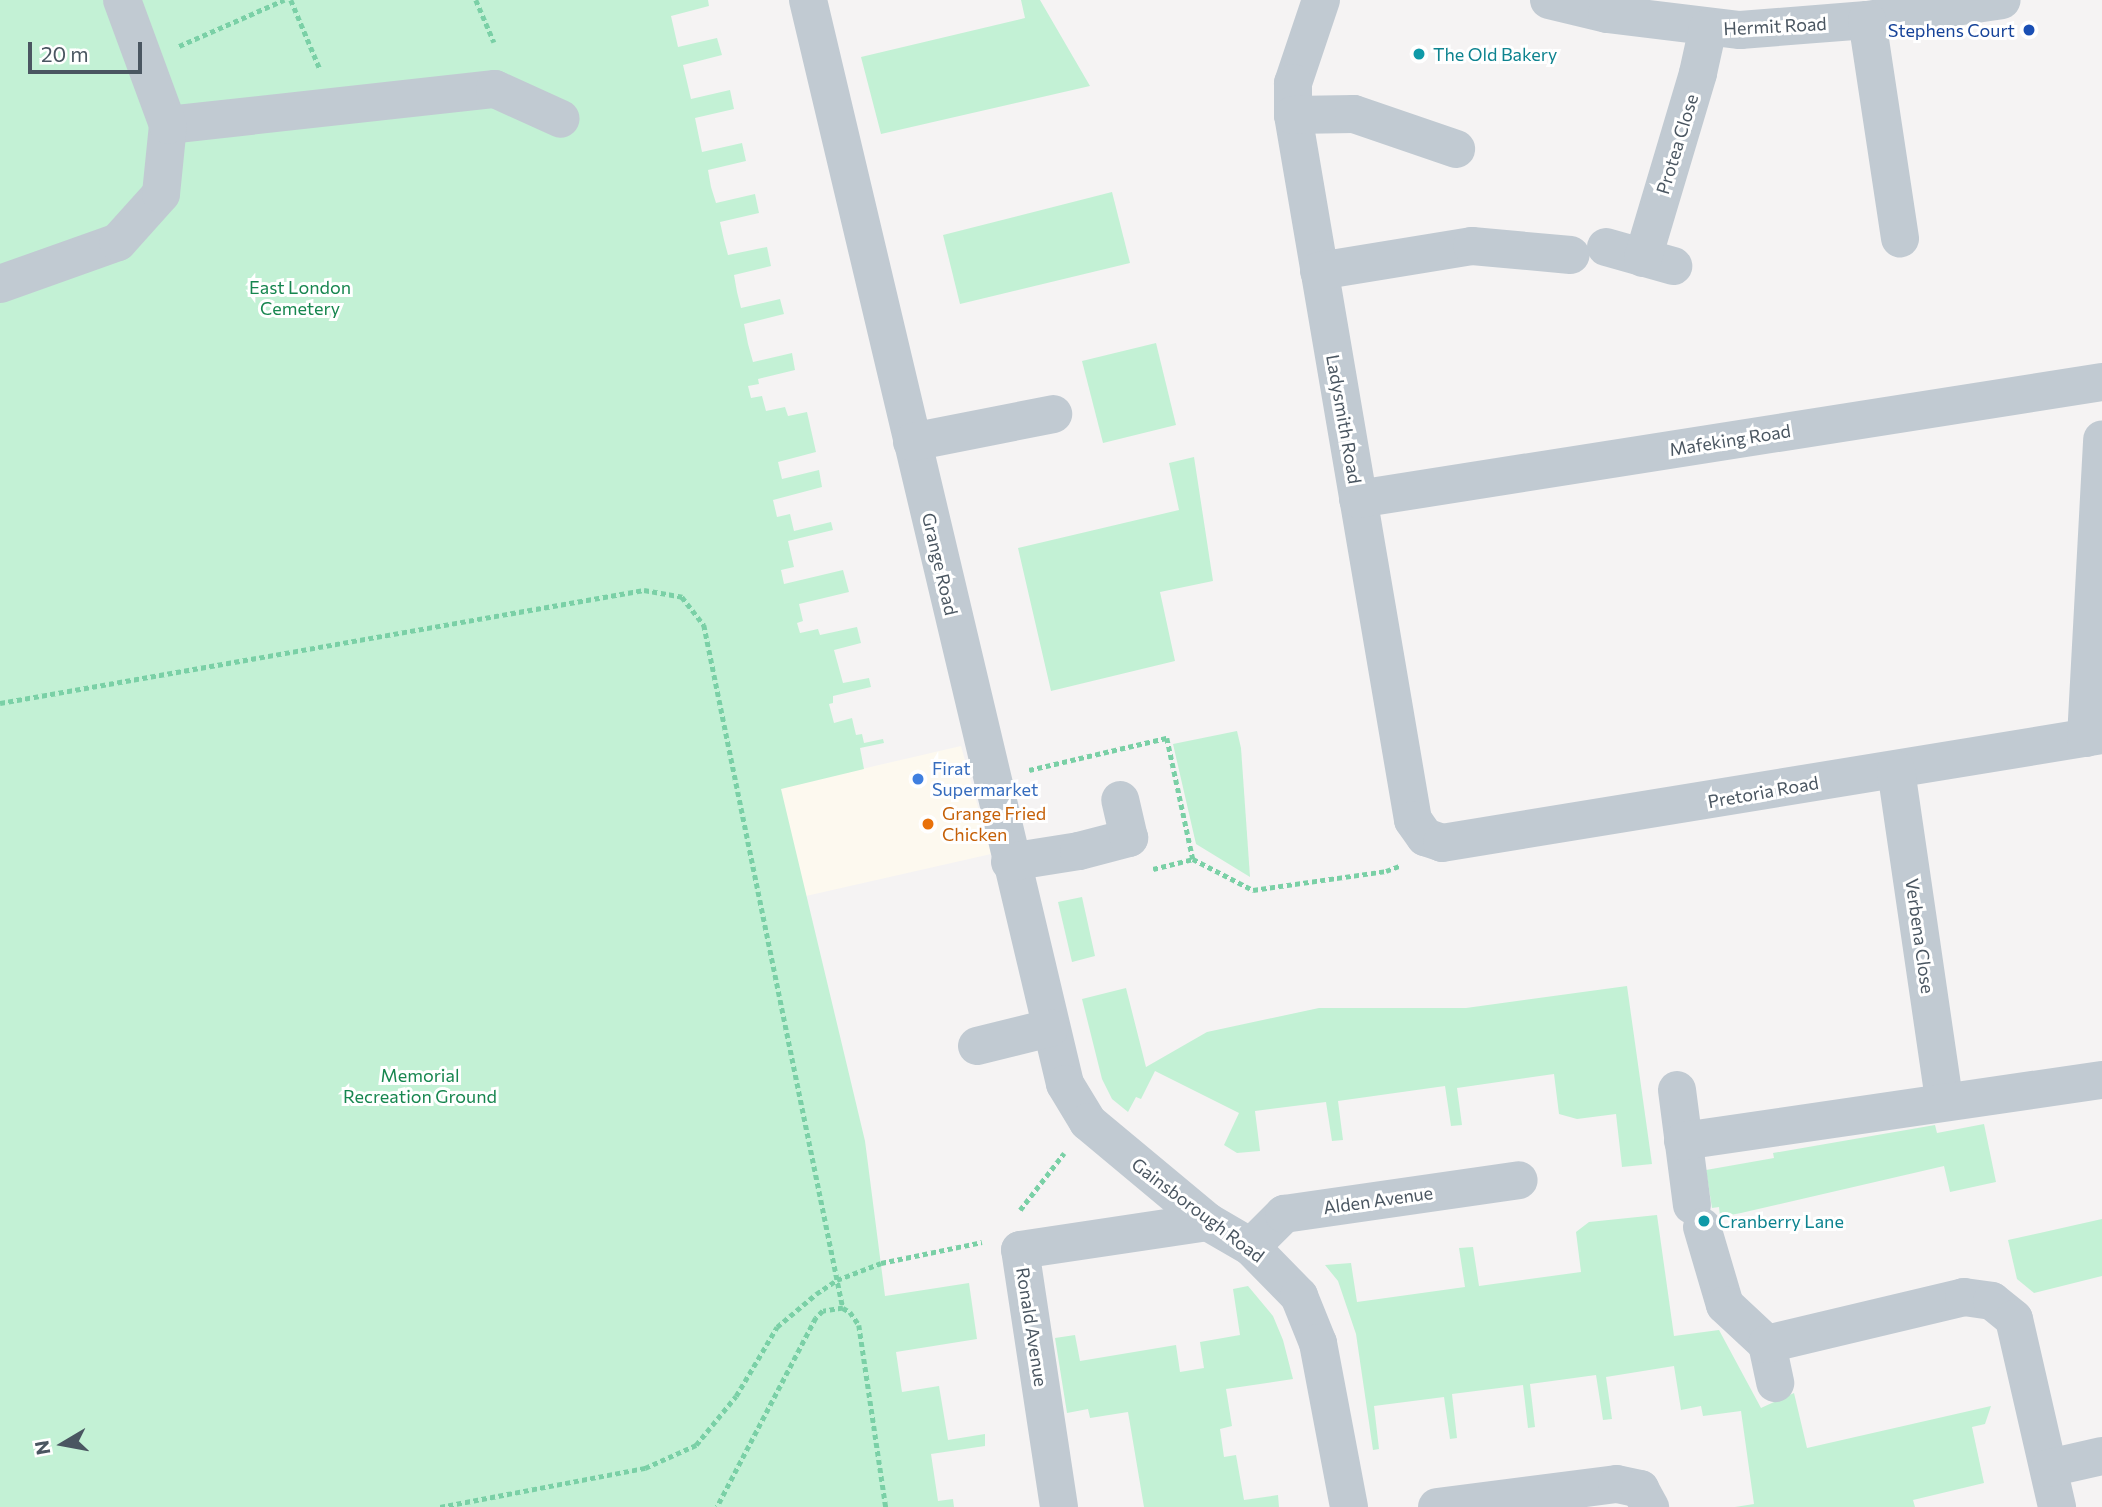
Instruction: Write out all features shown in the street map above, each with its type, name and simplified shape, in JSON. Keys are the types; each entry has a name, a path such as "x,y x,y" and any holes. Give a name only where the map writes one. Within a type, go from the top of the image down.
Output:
{"street":[{"path":"0,284 118,242 161,194 168,125 122,0"},
{"name":"Grange Road","path":"808,0 1050,1028 1065,1084 1088,1122"},
{"name":"Ladysmith Road","path":"1321,0 1293,83 1293,115 1413,820 1414,851"},
{"name":"Hermit Road","path":"1549,0 1607,15 1708,29 1740,30 1867,20 2003,0"},
{"path":"1867,20 1899,239"},
{"name":"Protea Close","path":"1319,271 1472,246 1588,251 1658,262 1708,29"},
{"path":"168,125 495,89 561,119"},
{"path":"1293,115 1354,114 1456,149"},
{"name":"Mafeking Road","path":"1358,499 2102,382"},
{"path":"912,442 1053,414"},
{"path":"2094,736 2102,439"},
{"name":"Pretoria Road","path":"1414,851 1442,843 2094,736"},
{"name":"Verbena Close","path":"1896,770 1944,1101"},
{"path":"1010,862 1079,851 1129,838 1119,800"},
{"path":"977,1046 1050,1028"},
{"path":"1683,1141 2102,1080"},
{"path":"1677,1090 1697,1216 1725,1305 1767,1344 1775,1383"},
{"name":"Gainsborough Road","path":"1088,1122 1208,1222 1251,1247 1299,1296 1318,1343 1349,1507"},
{"name":"Alden Avenue","path":"1251,1247 1284,1214 1518,1180"},
{"name":"Ronald Avenue","path":"1059,1507 1020,1250 1208,1222"},
{"path":"1767,1344 1964,1297 1992,1301 2014,1319 2057,1507"},
{"path":"2049,1468 2102,1456"},
{"path":"1437,1507 1617,1484 1647,1488"}],"path":[{"path":"174,48 284,0"},
{"path":"291,0 320,70"},
{"path":"476,0 494,42"},
{"path":"0,703 644,590 682,597 704,625 843,1308"},
{"path":"1139,872 1193,859 1253,890 1386,871 1414,851"},
{"path":"1019,1222 1020,1209 1088,1122"},
{"path":"440,1507 645,1468 695,1445 736,1396 777,1327 837,1280 881,1263 984,1241"},
{"path":"717,1507 816,1318 823,1311 843,1308 850,1312 859,1325 886,1507"}],"shaded area":[{"path":"961,746 991,854 806,896 780,788"}],"green space":[{"name":"Memorial Recreation Ground","path":"0,0 708,0 709,6 671,16 678,47 717,38 722,55 683,65 691,99 730,90 734,109 695,118 702,152 742,143 746,161 708,170 711,187 716,203 755,194 759,213 720,222 724,240 728,255 767,247 771,266 734,275 741,308 780,299 784,314 744,324 748,344 753,362 792,353 795,370 758,379 759,384 748,386 751,398 762,396 766,411 785,407 788,416 807,412 816,452 778,462 782,479 819,470 822,487 773,500 777,517 790,514 794,531 831,522 833,530 788,541 794,567 781,570 784,584 843,570 849,592 799,604 803,621 797,623 800,633 818,629 820,635 857,627 861,643 834,650 843,683 869,678 871,687 833,696 833,703 829,704 834,723 852,718 856,735 862,734 864,743 883,739 884,743 860,748 864,769 781,789 865,1141 885,1296 969,1283 977,1339 896,1352 902,1392 939,1386 948,1440 985,1434 985,1446 931,1454 938,1501 953,1499 954,1507 0,1507"},
{"path":"1021,0 1040,0 1090,86 881,134 861,57 1025,18"},
{"path":"1112,192 1130,263 960,304 943,235"},
{"path":"1156,343 1176,425 1103,443 1082,361"},
{"path":"1194,457 1213,581 1160,592 1175,661 1051,691 1018,548 1179,510 1169,463"},
{"path":"1237,731 1241,748 1250,877 1196,844 1173,744"},
{"path":"1082,897 1095,956 1072,962 1058,902"},
{"path":"1627,986 1652,1164 1622,1167 1616,1114 1577,1119 1559,1114 1554,1074 1457,1088 1462,1125 1451,1126 1445,1086 1338,1101 1343,1140 1332,1141 1326,1102 1255,1111 1260,1151 1237,1153 1224,1145 1239,1113 1155,1071 1141,1099 1136,1097 1128,1112 1112,1099 1102,1079 1082,999 1126,988 1146,1067 1207,1032 1319,1008 1466,1008"},
{"path":"1984,1124 1996,1182 1950,1192 1944,1166 1720,1217 1719,1207 1712,1208 1706,1170 1774,1158 1773,1153 1935,1125 1937,1133"},
{"path":"1657,1215 1674,1336 1719,1330 1761,1408 1794,1393 1807,1448 1991,1406 1985,1424 1972,1427 1984,1483 1913,1500 1915,1507 1735,1507 1754,1504 1741,1411 1703,1416 1701,1406 1681,1410 1674,1366 1606,1377 1612,1419 1603,1420 1596,1375 1530,1384 1535,1427 1528,1428 1523,1385 1452,1394 1457,1438 1450,1439 1444,1397 1374,1406 1379,1449 1373,1450 1356,1334 1338,1281 1325,1265 1351,1263 1357,1302 1465,1287 1459,1248 1473,1247 1479,1286 1581,1272 1576,1232 1589,1222"},
{"path":"2102,1219 2102,1276 2034,1293 2017,1279 2008,1240"},
{"path":"1248,1286 1273,1316 1283,1340 1293,1379 1226,1389 1232,1426 1220,1429 1224,1457 1236,1455 1244,1500 1278,1495 1279,1507 1144,1507 1128,1412 1090,1418 1088,1409 1067,1413 1055,1338 1075,1335 1080,1361 1176,1345 1180,1372 1204,1368 1200,1342 1240,1335 1233,1289"}],"place":[{"name":"Stephens Court","path":"2029,30"},
{"name":"The Old Bakery","path":"1419,54"},
{"name":"Firat Supermarket","path":"918,779"},
{"name":"Grange Fried Chicken","path":"928,824"},
{"name":"Cranberry Lane","path":"1704,1221"}],"park label":[{"name":"East London Cemetery","path":"300,298"}]}
